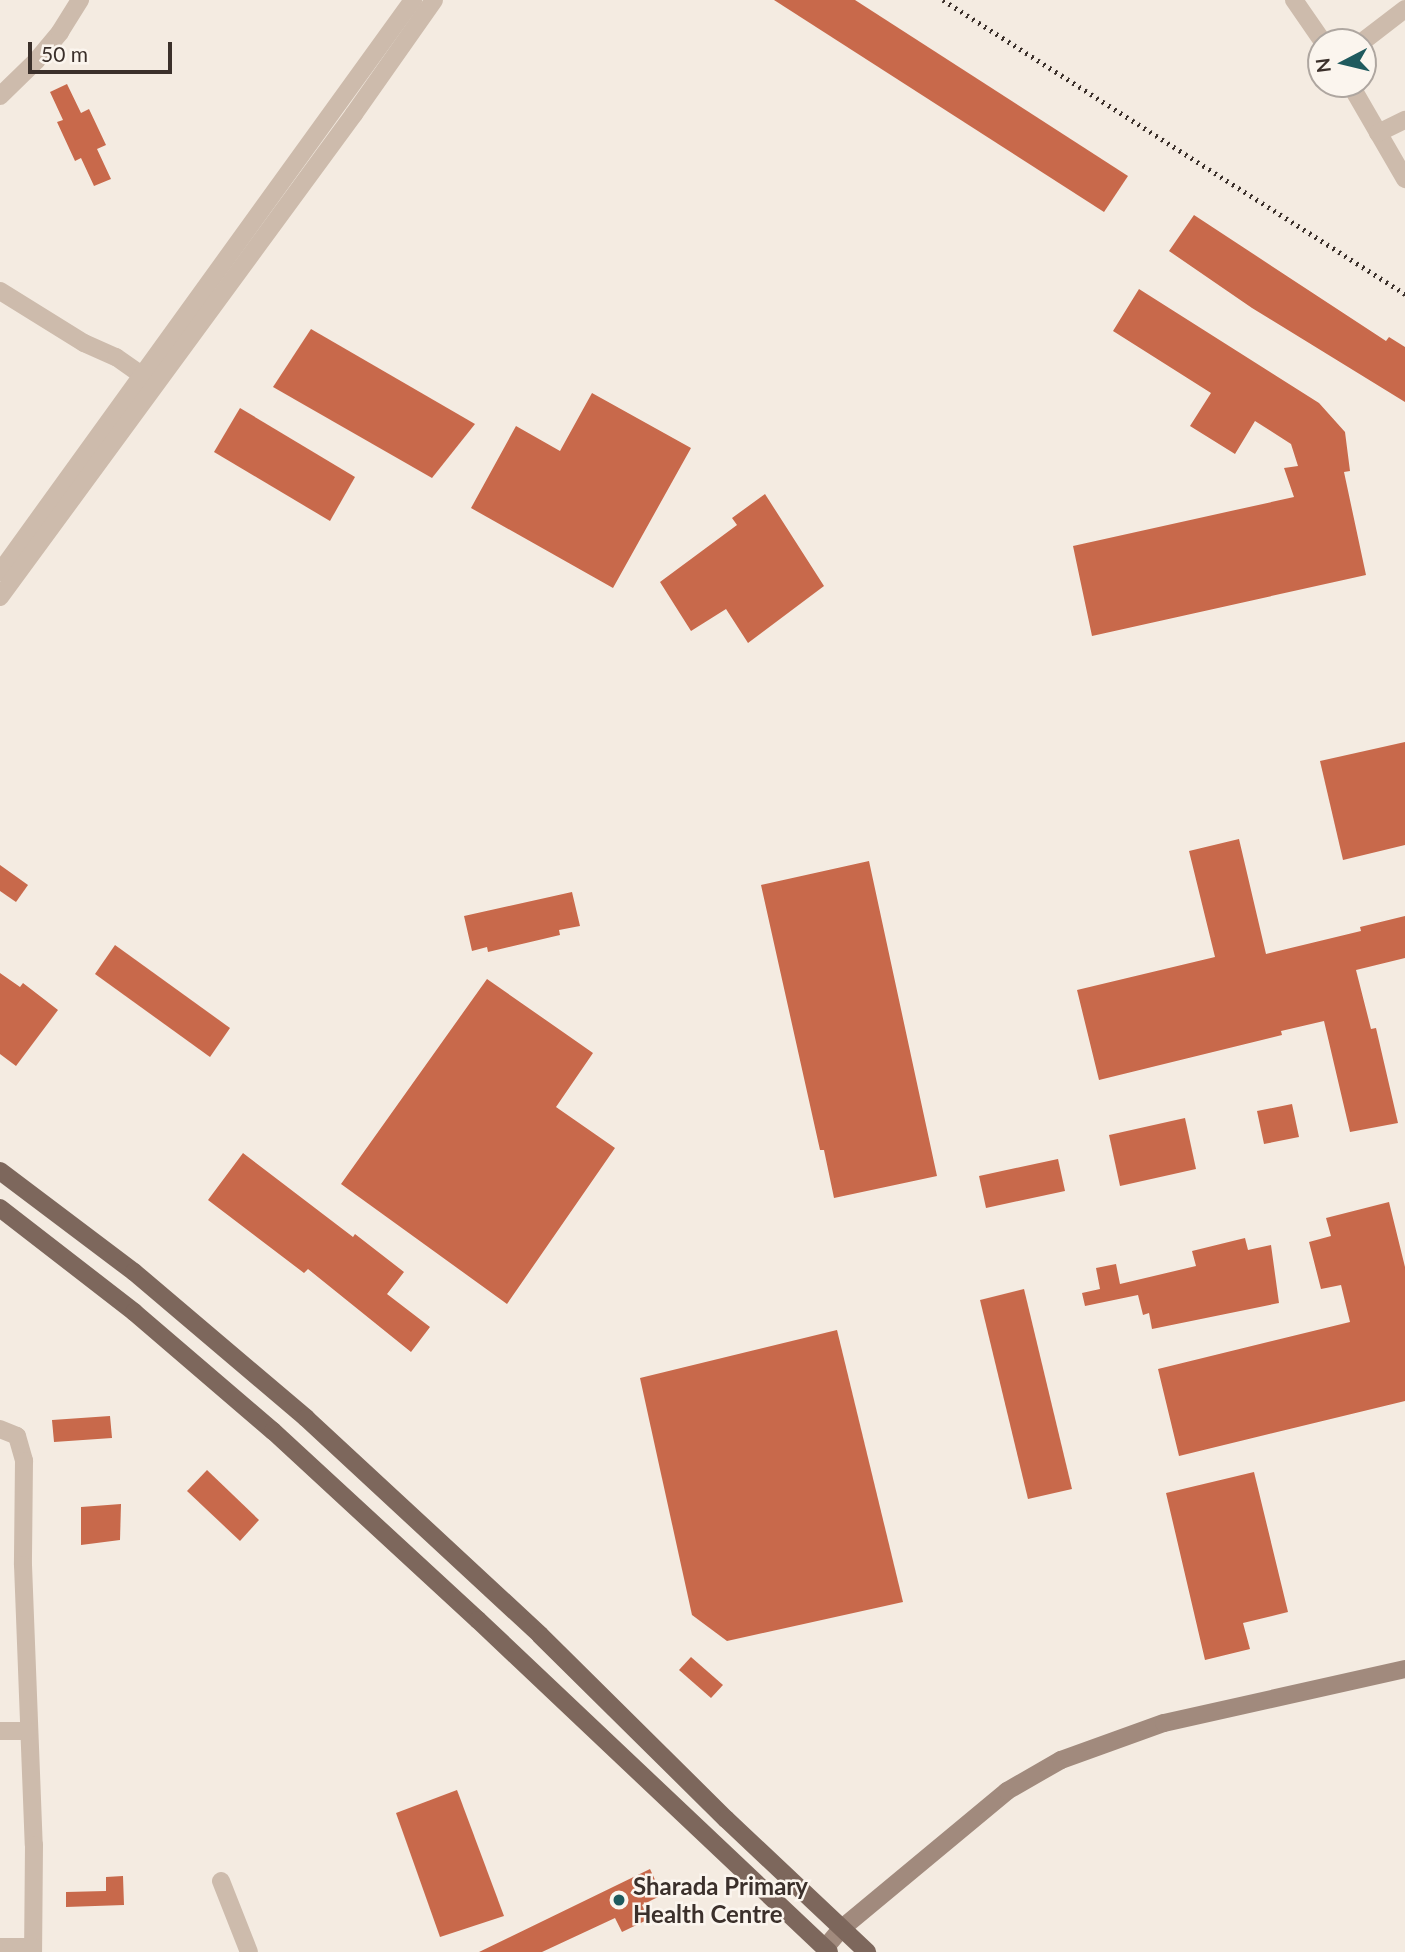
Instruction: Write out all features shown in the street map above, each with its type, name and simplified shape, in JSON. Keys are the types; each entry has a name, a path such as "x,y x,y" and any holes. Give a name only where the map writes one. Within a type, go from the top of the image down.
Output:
{"main road":[{"path":"0,1171 134,1272 306,1418 540,1635 867,1952"},
{"path":"0,1208 134,1312 273,1431 478,1620 825,1951 841,1929 1007,1791 1061,1760 1164,1723 1405,1669"}],"street":[{"path":"0,96 44,52 80,0"},
{"path":"0,597 148,379 413,0"},
{"path":"0,572 354,114 434,0"},
{"path":"1294,0 1313,28"},
{"path":"1377,30 1405,9"},
{"path":"1358,98 1405,179"},
{"path":"1378,133 1405,120"},
{"path":"0,291 148,379"},
{"path":"0,1429 17,1436 23,1449 28,1731 34,1845 33,1949 0,1947"},
{"path":"0,1731 28,1731"},
{"path":"221,1881 249,1952"}],"building":[{"path":"774,0 855,0 1128,176 1104,212"},
{"path":"67,84 81,113 89,109 106,145 97,149 111,179 94,186 81,158 75,161 57,122 63,120 50,92"},
{"path":"1194,215 1386,341 1389,337 1405,347 1405,402 1252,308 1169,251"},
{"path":"1139,289 1319,403 1345,432 1350,471 1344,472 1366,575 1092,636 1073,546 1294,497 1284,468 1298,466 1291,444 1255,421 1235,454 1190,426 1211,393 1113,331"},
{"path":"311,329 475,424 432,478 273,387"},
{"path":"592,393 691,448 613,588 471,508 516,426 560,451"},
{"path":"240,408 355,477 330,521 214,452"},
{"path":"765,494 824,586 748,643 726,609 691,631 660,582 737,525 732,518"},
{"path":"1405,742 1405,845 1343,860 1320,761"},
{"path":"1239,839 1266,954 1361,931 1360,927 1405,916 1405,958 1356,970 1371,1029 1376,1028 1398,1123 1350,1132 1324,1021 1281,1031 1282,1035 1099,1080 1077,990 1215,957 1189,851"},
{"path":"869,861 937,1176 834,1198 824,1150 820,1150 761,885"},
{"path":"0,865 28,885 16,902 0,891"},
{"path":"572,892 580,926 559,930 560,935 488,952 487,947 472,951 464,916"},
{"path":"115,945 230,1028 210,1057 95,974"},
{"path":"0,973 20,987 23,983 58,1010 16,1066 0,1054"},
{"path":"487,979 593,1053 556,1107 615,1148 507,1304 341,1184"},
{"path":"1292,1104 1299,1137 1264,1144 1257,1111"},
{"path":"1185,1118 1196,1169 1120,1186 1109,1135"},
{"path":"243,1153 353,1237 355,1234 404,1272 387,1294 430,1327 411,1352 308,1269 304,1273 208,1200"},
{"path":"1058,1159 1065,1191 986,1208 979,1176"},
{"path":"1389,1202 1405,1267 1405,1401 1179,1456 1158,1369 1350,1322 1341,1285 1321,1289 1309,1242 1331,1236 1326,1218"},
{"path":"1245,1238 1248,1250 1271,1245 1279,1303 1152,1329 1149,1313 1143,1315 1138,1295 1085,1306 1082,1293 1100,1289 1096,1268 1116,1264 1120,1284 1196,1266 1192,1251"},
{"path":"1024,1289 1072,1489 1028,1499 980,1300"},
{"path":"837,1330 903,1602 727,1641 692,1615 640,1378"},
{"path":"110,1416 112,1438 54,1442 52,1420"},
{"path":"207,1470 259,1520 240,1541 187,1491"},
{"path":"1254,1472 1288,1612 1243,1623 1250,1649 1205,1660 1166,1493"},
{"path":"121,1504 120,1540 81,1545 81,1507"},
{"path":"691,1657 723,1685 711,1698 679,1670"},
{"path":"457,1790 504,1916 440,1937 396,1813"},
{"path":"650,1869 662,1895 642,1905 649,1919 622,1932 615,1918 542,1952 479,1952"},
{"path":"123,1876 124,1905 66,1907 66,1892 106,1891 106,1877"}],"railway":[{"path":"943,0 1405,294"}],"place":[{"name":"Sharada Primary Health Centre","path":"619,1900"}]}
